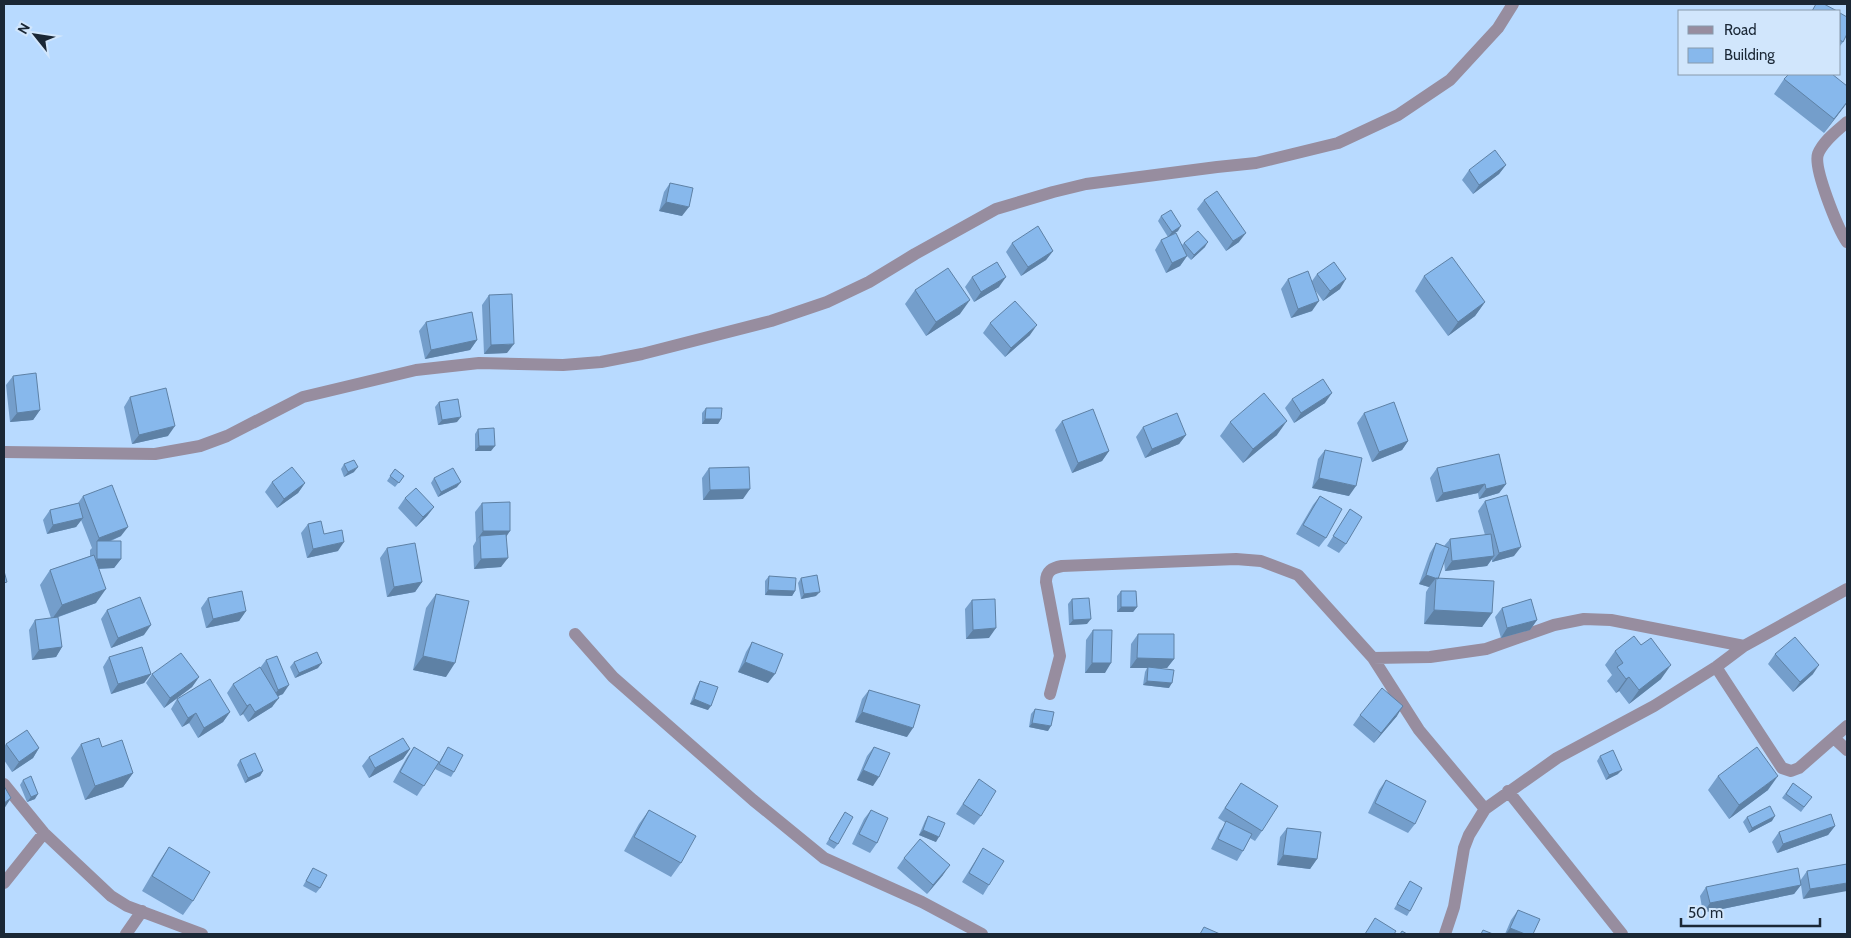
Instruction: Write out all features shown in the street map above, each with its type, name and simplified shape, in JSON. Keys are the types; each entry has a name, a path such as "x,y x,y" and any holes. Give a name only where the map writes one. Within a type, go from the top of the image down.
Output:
{"street":[{"path":"4,452 155,454 200,446 227,436 303,397 416,370 479,363 564,365 601,362 642,354 771,321 827,302 869,282 996,209 1086,184 1256,163 1338,143 1398,115 1450,80 1498,28 1513,4"},
{"path":"1847,122 1822,146 1817,155 1817,162 1822,186 1847,242"},
{"path":"1050,694 1060,656 1046,577 1054,567 1236,559 1261,561 1298,575 1373,658 1419,730 1484,809"},
{"path":"1445,934 1454,907 1464,848 1484,809 1557,758 1654,706 1716,667 1744,646 1844,595"},
{"path":"1373,658 1430,657 1486,649 1554,625 1584,619 1611,620 1744,646"},
{"path":"575,634 613,677 753,800 824,858 922,902 982,934"},
{"path":"1716,667 1782,768 1791,771 1799,768 1847,726"},
{"path":"1834,738 1847,750"},
{"path":"4,784 44,834 110,896 127,906 202,934"},
{"path":"1508,791 1622,934"},
{"path":"4,883 44,834"},
{"path":"126,934 142,911"}],"building":[{"path":"1816,4 1824,4 1835,10 1813,10"},
{"path":"1841,14 1847,17 1847,34 1843,42 1841,41"},
{"path":"1788,75 1833,75 1847,86 1847,102 1834,119 1784,79"},
{"path":"1495,150 1506,165 1479,185 1469,170"},
{"path":"670,183 693,188 689,207 666,202"},
{"path":"1217,191 1246,233 1233,241 1204,200"},
{"path":"1171,210 1181,226 1172,232 1161,216"},
{"path":"1038,226 1053,251 1028,267 1012,243"},
{"path":"1198,231 1208,242 1194,255 1184,243"},
{"path":"1176,233 1187,256 1172,263 1161,240"},
{"path":"1452,257 1485,302 1458,322 1424,276"},
{"path":"997,262 1006,277 981,292 972,277"},
{"path":"1334,262 1346,279 1330,291 1317,274"},
{"path":"948,268 970,300 936,322 915,290"},
{"path":"1308,271 1319,301 1298,309 1288,279"},
{"path":"512,294 514,344 491,345 489,295"},
{"path":"1015,301 1037,325 1011,348 990,323"},
{"path":"472,312 477,340 431,350 426,322"},
{"path":"36,373 40,410 17,413 13,376"},
{"path":"1323,379 1332,393 1301,413 1292,399"},
{"path":"166,388 175,426 139,435 130,397"},
{"path":"1264,393 1287,421 1253,449 1230,422"},
{"path":"458,399 461,417 442,420 439,402"},
{"path":"1394,402 1408,441 1379,452 1364,413"},
{"path":"706,408 722,408 721,419 705,419"},
{"path":"1093,409 1109,451 1078,463 1062,421"},
{"path":"1177,413 1186,435 1152,449 1143,427"},
{"path":"494,428 495,446 479,446 478,429"},
{"path":"1325,450 1362,458 1356,486 1319,478"},
{"path":"1499,454 1506,484 1486,489 1485,484 1443,493 1437,468"},
{"path":"354,460 358,467 348,472 344,464"},
{"path":"292,467 305,483 284,499 272,482"},
{"path":"749,467 750,489 710,490 709,468"},
{"path":"453,468 461,482 441,492 434,478"},
{"path":"395,469 404,476 399,483 390,476"},
{"path":"112,485 128,527 99,538 83,496"},
{"path":"416,488 434,507 423,517 405,498"},
{"path":"1507,495 1521,547 1499,553 1485,501"},
{"path":"1320,496 1342,509 1326,538 1303,525"},
{"path":"510,502 510,531 483,531 482,503"},
{"path":"79,503 83,518 53,525 50,510"},
{"path":"1350,509 1362,517 1346,544 1333,536"},
{"path":"321,521 324,534 342,530 344,542 313,549 308,524"},
{"path":"506,534 508,558 481,559 480,536"},
{"path":"1491,534 1494,556 1452,561 1450,539"},
{"path":"97,541 121,541 121,559 97,559"},
{"path":"415,543 422,582 394,587 387,548"},
{"path":"1436,543 1449,548 1438,579 1426,575"},
{"path":"94,555 106,589 62,605 50,570"},
{"path":"4,571 7,582 4,583"},
{"path":"817,575 820,592 804,594 801,578"},
{"path":"769,576 796,578 795,591 768,590"},
{"path":"1436,578 1494,581 1492,613 1434,610"},
{"path":"242,591 246,611 213,619 208,598"},
{"path":"1121,591 1136,591 1137,607 1121,607"},
{"path":"436,594 469,601 455,663 423,656"},
{"path":"140,597 151,625 118,638 107,610"},
{"path":"1089,598 1091,619 1073,620 1072,599"},
{"path":"995,599 996,628 973,630 972,600"},
{"path":"1531,599 1537,620 1507,628 1502,608"},
{"path":"58,617 62,647 39,650 35,620"},
{"path":"1093,630 1112,630 1111,663 1092,663"},
{"path":"1138,634 1174,634 1174,659 1137,658"},
{"path":"1634,636 1641,645 1651,638 1671,665 1639,690 1629,677 1626,679 1617,667 1623,663 1615,651"},
{"path":"1795,637 1819,665 1800,682 1775,654"},
{"path":"752,642 783,654 775,674 745,662"},
{"path":"142,647 151,674 118,684 109,657"},
{"path":"317,652 322,663 299,673 294,662"},
{"path":"181,653 199,677 170,698 152,674"},
{"path":"277,656 289,685 278,690 266,660"},
{"path":"260,667 279,698 255,712 250,704 247,706 233,684"},
{"path":"1148,667 1174,670 1172,683 1147,681"},
{"path":"210,679 230,712 204,728 196,713 188,718 177,699"},
{"path":"700,681 718,687 711,706 694,699"},
{"path":"1382,688 1403,706 1381,733 1360,715"},
{"path":"869,690 920,705 913,728 862,712"},
{"path":"1035,709 1054,712 1051,726 1032,723"},
{"path":"27,730 39,748 19,762 6,744"},
{"path":"99,738 102,747 122,740 133,773 95,786 81,744"},
{"path":"403,738 410,749 375,768 369,757"},
{"path":"414,747 439,762 424,786 400,772"},
{"path":"448,747 463,755 454,772 439,764"},
{"path":"874,747 890,753 879,777 863,770"},
{"path":"1757,747 1778,776 1739,805 1718,776"},
{"path":"1613,750 1622,770 1609,775 1600,756"},
{"path":"255,753 263,771 248,778 240,760"},
{"path":"31,776 38,794 31,797 23,780"},
{"path":"979,779 996,791 981,816 963,804"},
{"path":"1386,780 1426,801 1415,824 1375,803"},
{"path":"1241,783 1278,806 1262,831 1225,808"},
{"path":"1793,783 1812,797 1804,807 1786,794"},
{"path":"4,786 11,798 4,803"},
{"path":"1770,806 1775,816 1752,828 1747,817"},
{"path":"649,810 696,836 681,863 634,837"},
{"path":"871,810 888,818 877,843 859,834"},
{"path":"845,812 853,817 838,844 829,839"},
{"path":"1831,814 1835,826 1783,844 1779,832"},
{"path":"928,816 945,823 939,837 923,830"},
{"path":"1226,821 1252,834 1243,851 1218,839"},
{"path":"1287,828 1321,832 1317,859 1283,855"},
{"path":"920,839 950,865 933,885 904,858"},
{"path":"169,847 210,872 193,901 152,876"},
{"path":"983,848 1004,861 989,885 969,873"},
{"path":"1847,864 1847,883 1810,889 1807,871"},
{"path":"313,868 327,875 320,888 306,881"},
{"path":"1798,868 1801,885 1710,903 1706,887"},
{"path":"1410,881 1422,888 1410,911 1397,904"},
{"path":"1518,910 1540,919 1533,934 1525,934 1510,928"},
{"path":"1375,918 1396,931 1394,934 1365,934"},
{"path":"1204,927 1220,934 1200,934"},
{"path":"1483,930 1493,934 1481,934"}]}
